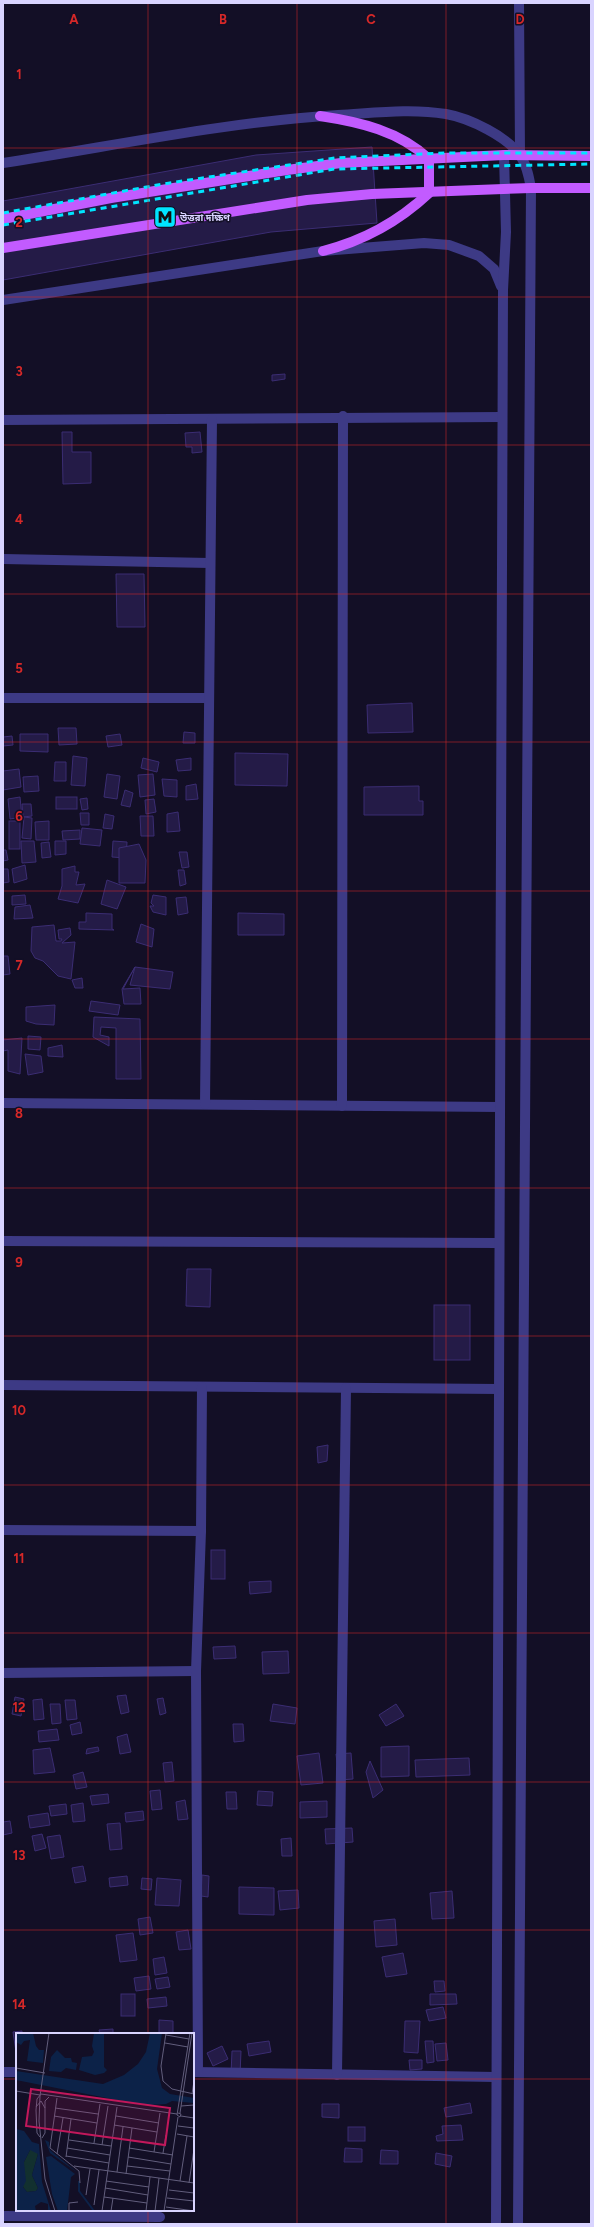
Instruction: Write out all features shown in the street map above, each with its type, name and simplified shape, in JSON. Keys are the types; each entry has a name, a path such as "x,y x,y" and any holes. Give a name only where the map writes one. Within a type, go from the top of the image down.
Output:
{"main road":[{"path":"320,116 349,121 390,132 414,145 429,159 429,193 411,210 382,229 344,245 323,251"},
{"path":"3,219 110,198 341,163 504,155 591,156"},
{"path":"3,248 307,200 372,194 531,188 591,188"}],"street":[{"path":"519,3 520,155"},
{"path":"3,163 262,123 320,116 396,111 448,114 487,130 506,142 520,155 525,165 531,188 518,2224"},
{"path":"496,2224 502,417 503,290 506,190 504,155"},
{"path":"3,300 323,251 408,243 449,245 473,252 488,262 494,269 503,290"},
{"path":"3,420 212,419 343,416 502,417"},
{"path":"342,1106 343,416"},
{"path":"205,1104 212,419"},
{"path":"3,559 210,563"},
{"path":"3,698 208,698"},
{"path":"3,1103 500,1107"},
{"path":"3,1241 499,1243"},
{"path":"3,1385 499,1388"},
{"path":"202,1387 201,1531 196,1671 196,2072 496,2077"},
{"path":"337,2075 346,1388"},
{"path":"3,1530 201,1531"},
{"path":"3,1673 196,1671"},
{"path":"3,2072 16,2072"},
{"path":"3,2216 160,2218"}],"building":[{"path":"372,147 377,223 271,232 3,280 3,201 256,155"},
{"path":"285,374 285,379 272,381 272,375"},
{"path":"62,432 72,432 72,452 91,452 91,483 63,484"},
{"path":"200,432 202,452 192,453 192,447 186,447 185,433"},
{"path":"116,574 144,574 145,627 117,627"},
{"path":"412,703 413,732 368,733 367,705"},
{"path":"58,728 76,728 77,744 59,745"},
{"path":"184,732 195,733 195,743 183,743"},
{"path":"20,734 48,734 48,752 20,751"},
{"path":"120,734 122,745 108,747 106,736"},
{"path":"12,736 13,745 3,746 3,737"},
{"path":"235,753 288,754 287,786 235,785"},
{"path":"73,756 87,758 85,786 71,785"},
{"path":"143,758 159,762 157,772 141,768"},
{"path":"191,758 191,770 178,771 176,760"},
{"path":"55,762 66,762 66,781 54,781"},
{"path":"19,769 21,787 3,790 3,771"},
{"path":"107,774 120,776 117,799 104,797"},
{"path":"153,774 155,795 140,797 138,775"},
{"path":"38,776 39,791 24,792 23,777"},
{"path":"162,779 177,780 177,797 164,796"},
{"path":"196,784 198,799 186,800 186,786"},
{"path":"419,786 419,801 423,801 423,815 364,815 364,787"},
{"path":"125,790 133,793 130,807 121,805"},
{"path":"20,797 22,817 10,819 8,799"},
{"path":"56,797 77,797 77,809 56,809"},
{"path":"87,798 88,809 82,810 80,799"},
{"path":"154,799 156,812 146,814 145,800"},
{"path":"22,804 31,804 32,816 23,817"},
{"path":"178,812 180,831 167,832 167,814"},
{"path":"80,813 89,813 89,825 81,825"},
{"path":"105,814 114,816 112,829 103,828"},
{"path":"140,816 153,816 154,836 141,836"},
{"path":"24,817 32,818 31,839 22,838"},
{"path":"9,821 20,821 20,849 9,849"},
{"path":"49,821 49,840 36,840 35,822"},
{"path":"82,828 102,830 100,846 80,844"},
{"path":"80,830 80,839 63,840 62,831"},
{"path":"21,841 34,841 36,862 22,863"},
{"path":"55,841 66,841 66,854 55,855"},
{"path":"113,841 127,842 126,858 112,857"},
{"path":"49,842 51,857 42,858 41,843"},
{"path":"139,844 146,860 145,883 119,883 119,848"},
{"path":"3,850 6,850 8,860 3,861"},
{"path":"179,852 187,852 189,867 182,868"},
{"path":"25,865 27,879 14,883 12,869"},
{"path":"75,866 75,872 79,872 76,885 85,884 78,903 58,899 62,886 62,869"},
{"path":"3,869 8,869 9,882 3,883"},
{"path":"178,870 184,870 186,884 180,886"},
{"path":"107,880 126,887 117,909 101,904"},
{"path":"25,895 26,904 12,905 12,896"},
{"path":"153,895 166,897 166,915 153,912 150,906 154,906 151,903"},
{"path":"186,897 188,913 178,915 176,898"},
{"path":"30,905 33,918 14,919 15,907"},
{"path":"86,913 112,914 112,929 114,930 79,929 79,922 86,922"},
{"path":"238,913 284,914 284,935 238,935"},
{"path":"141,924 154,929 152,947 136,942"},
{"path":"54,925 56,941 61,941 62,939 59,939 58,930 70,928 71,935 62,943 75,942 71,979 58,976 43,961 35,958 31,951 32,927"},
{"path":"3,956 8,956 10,974 3,975"},
{"path":"135,967 173,972 170,989 130,985"},
{"path":"135,967 123,989 140,988 141,1004 124,1004 122,989"},
{"path":"82,978 83,988 75,988 72,980"},
{"path":"91,1001 120,1005 118,1015 89,1011"},
{"path":"55,1005 54,1025 36,1024 26,1021 26,1007"},
{"path":"94,1017 140,1019 141,1079 116,1079 116,1028 101,1027 100,1035 109,1037 109,1046 93,1037"},
{"path":"28,1036 41,1037 40,1050 28,1049"},
{"path":"22,1038 20,1074 8,1071 8,1050 3,1051 3,1040"},
{"path":"62,1045 63,1057 48,1056 48,1048"},
{"path":"25,1054 41,1056 43,1072 28,1075"},
{"path":"187,1269 211,1269 210,1307 186,1306"},
{"path":"434,1305 470,1305 470,1360 434,1360"},
{"path":"328,1445 327,1461 318,1463 317,1447"},
{"path":"211,1550 225,1550 225,1579 211,1579"},
{"path":"271,1581 271,1592 250,1594 249,1582"},
{"path":"235,1646 236,1658 214,1659 213,1647"},
{"path":"288,1651 289,1673 263,1674 262,1652"},
{"path":"126,1695 129,1712 121,1714 117,1696"},
{"path":"15,1697 24,1699 21,1716 12,1714"},
{"path":"163,1698 166,1713 160,1715 157,1699"},
{"path":"42,1699 44,1719 34,1720 33,1700"},
{"path":"65,1700 75,1700 77,1719 67,1720"},
{"path":"50,1704 60,1704 61,1723 52,1724"},
{"path":"273,1704 297,1708 295,1724 270,1721"},
{"path":"396,1704 404,1716 386,1726 379,1715"},
{"path":"80,1722 82,1733 72,1735 70,1725"},
{"path":"233,1724 243,1724 244,1741 234,1742"},
{"path":"57,1729 59,1740 39,1742 38,1731"},
{"path":"127,1734 131,1752 120,1754 117,1737"},
{"path":"409,1746 409,1776 381,1777 381,1747"},
{"path":"98,1747 99,1751 86,1754 87,1749"},
{"path":"50,1748 55,1772 34,1774 33,1750"},
{"path":"319,1753 323,1783 301,1785 297,1756"},
{"path":"351,1753 353,1779 339,1780 336,1754"},
{"path":"469,1758 470,1775 416,1777 415,1760"},
{"path":"370,1761 383,1790 373,1798 366,1772"},
{"path":"172,1762 174,1781 165,1782 163,1763"},
{"path":"83,1772 87,1787 76,1789 73,1775"},
{"path":"160,1790 162,1809 152,1810 150,1791"},
{"path":"258,1791 273,1792 272,1806 257,1805"},
{"path":"226,1792 236,1792 237,1809 227,1809"},
{"path":"108,1794 109,1803 92,1805 90,1796"},
{"path":"185,1800 188,1819 178,1820 176,1802"},
{"path":"327,1801 327,1817 300,1818 300,1802"},
{"path":"83,1803 85,1821 73,1822 71,1805"},
{"path":"66,1804 67,1814 51,1816 49,1806"},
{"path":"143,1811 144,1820 126,1822 125,1813"},
{"path":"48,1813 50,1825 30,1828 28,1816"},
{"path":"10,1821 12,1833 3,1835 3,1822"},
{"path":"120,1823 122,1849 110,1850 107,1824"},
{"path":"352,1828 353,1842 326,1844 325,1829"},
{"path":"42,1834 46,1848 35,1851 32,1836"},
{"path":"60,1835 64,1857 51,1859 47,1837"},
{"path":"291,1838 292,1856 282,1856 281,1839"},
{"path":"83,1866 86,1881 75,1883 72,1868"},
{"path":"202,1875 209,1876 208,1897 201,1896"},
{"path":"127,1876 128,1885 110,1887 109,1878"},
{"path":"142,1878 152,1879 151,1890 141,1889"},
{"path":"157,1878 181,1880 179,1906 155,1905"},
{"path":"239,1887 274,1888 274,1915 239,1914"},
{"path":"298,1890 299,1908 280,1910 278,1891"},
{"path":"452,1891 454,1918 432,1919 430,1893"},
{"path":"150,1917 153,1933 140,1935 138,1919"},
{"path":"395,1919 397,1945 376,1947 374,1921"},
{"path":"188,1930 191,1949 179,1950 176,1932"},
{"path":"133,1933 137,1960 120,1962 116,1935"},
{"path":"403,1953 407,1974 386,1977 382,1957"},
{"path":"164,1957 167,1973 155,1975 153,1959"},
{"path":"149,1976 151,1989 136,1991 134,1978"},
{"path":"168,1977 170,1987 157,1989 155,1979"},
{"path":"434,1981 444,1981 445,1991 435,1992"},
{"path":"121,1994 135,1994 135,2016 121,2016"},
{"path":"430,1994 456,1994 457,2004 430,2005"},
{"path":"166,1997 167,2006 148,2008 147,1999"},
{"path":"443,2007 446,2018 429,2021 426,2010"},
{"path":"159,2020 173,2021 173,2033 159,2033"},
{"path":"405,2021 420,2021 418,2053 404,2052"},
{"path":"113,2029 113,2033 100,2033 99,2030"},
{"path":"22,2031 22,2033 16,2033 16,2052 13,2032"},
{"path":"269,2041 271,2052 249,2056 247,2044"},
{"path":"425,2041 433,2041 434,2062 427,2063"},
{"path":"446,2043 448,2060 437,2061 435,2044"},
{"path":"222,2046 228,2059 213,2066 207,2053"},
{"path":"232,2051 241,2051 240,2075 231,2074"},
{"path":"409,2060 422,2060 422,2069 410,2070"},
{"path":"470,2103 472,2113 446,2117 444,2108"},
{"path":"322,2104 339,2104 339,2118 322,2117"},
{"path":"461,2125 463,2140 437,2141 436,2136 443,2134 442,2126"},
{"path":"348,2127 365,2127 365,2141 348,2141"},
{"path":"345,2148 362,2149 362,2162 344,2162"},
{"path":"381,2150 398,2151 398,2164 380,2164"},
{"path":"436,2153 452,2156 450,2167 435,2164"}],"railway":[{"path":"3,213 163,184 335,158 446,153 591,153"},
{"path":"3,225 334,169 591,164"}],"place":[{"name":"উত্তরা দক্ষিণ","path":"165,217"}]}
